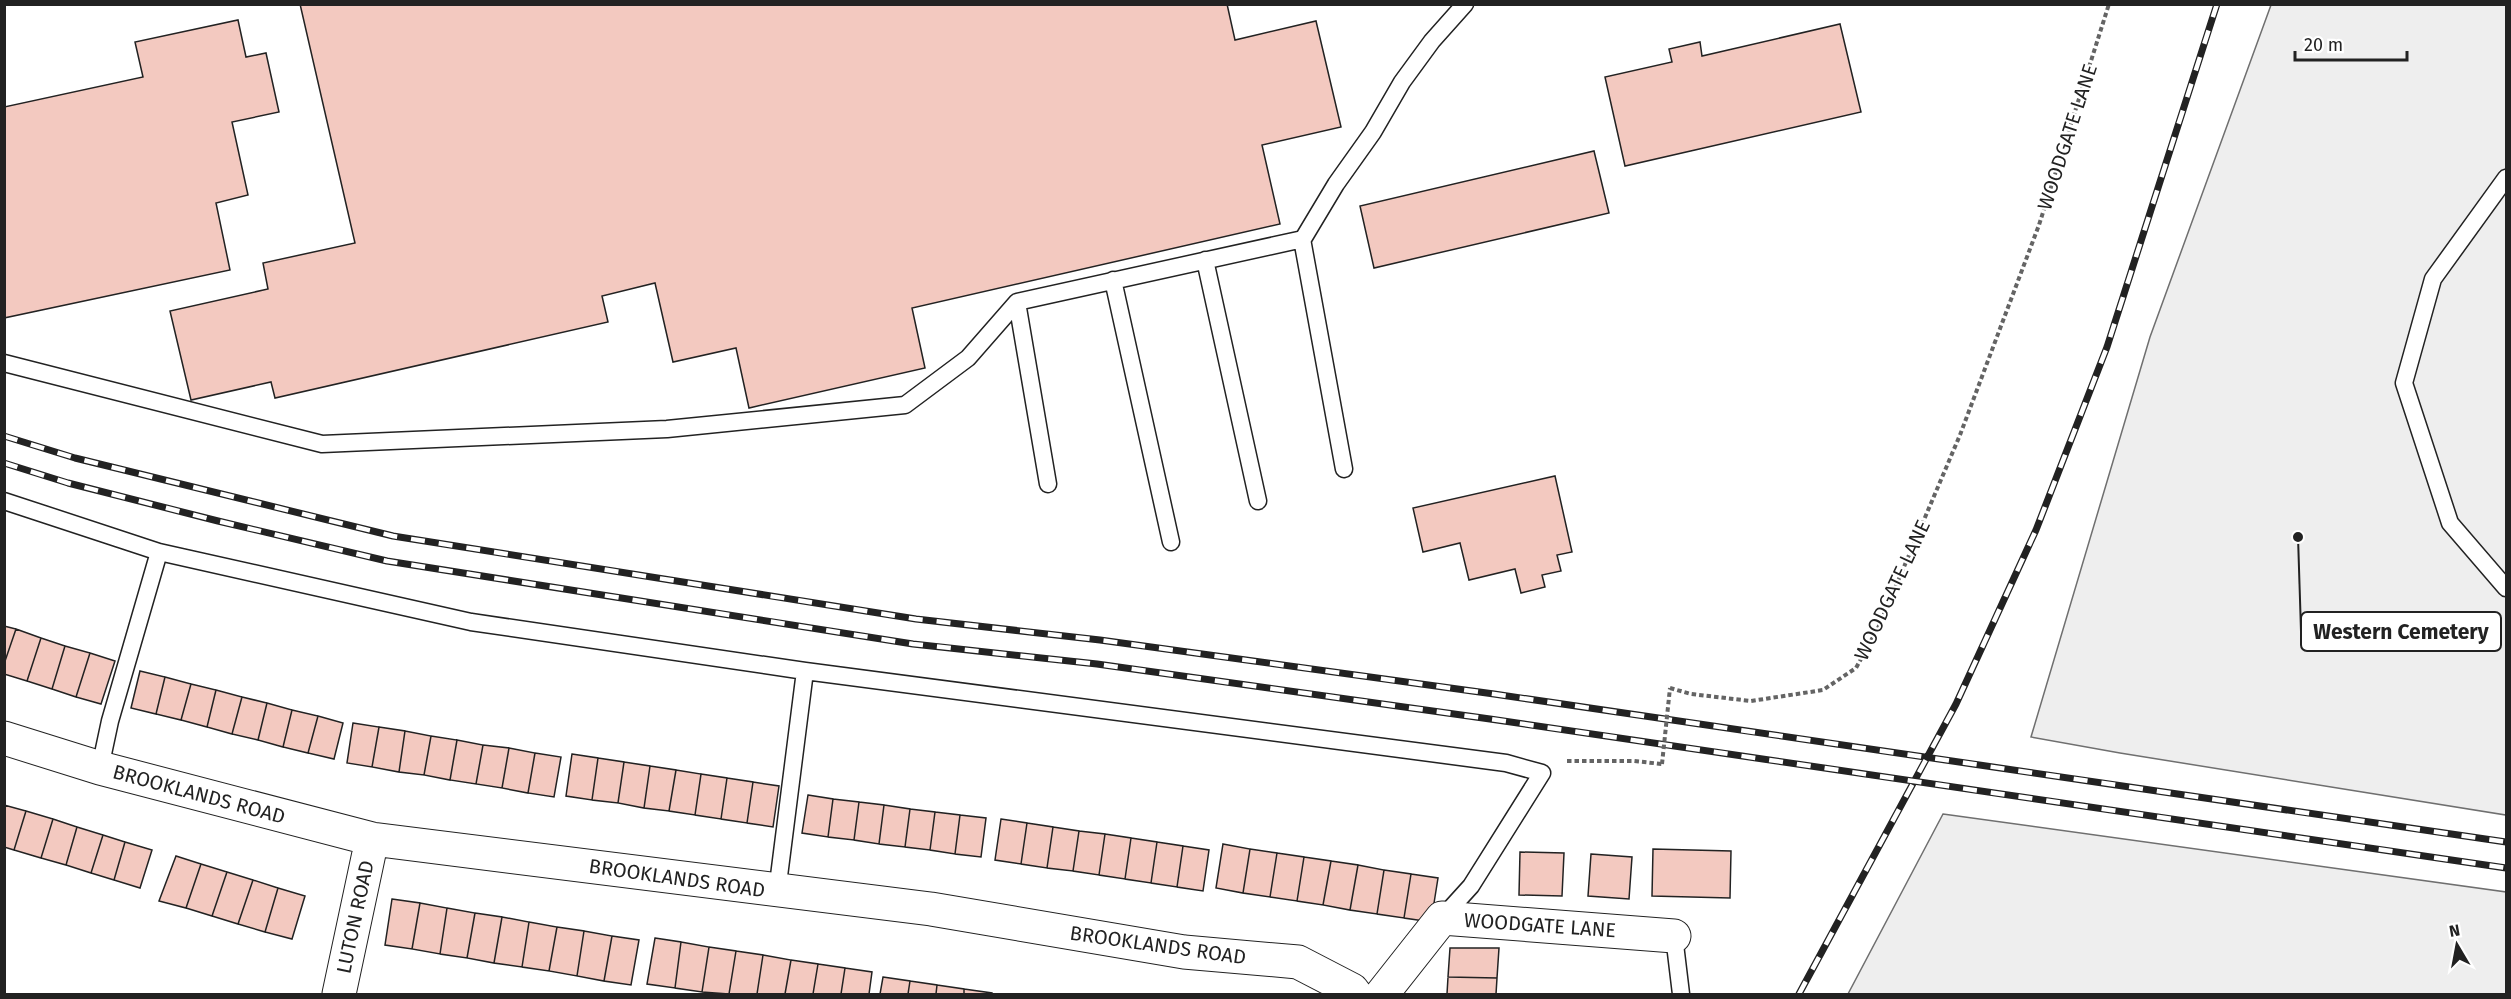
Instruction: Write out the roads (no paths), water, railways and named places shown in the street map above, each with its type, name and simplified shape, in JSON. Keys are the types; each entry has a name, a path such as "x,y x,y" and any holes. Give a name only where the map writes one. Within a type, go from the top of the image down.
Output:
{"street":[{"name":"BROOKLANDS ROAD","path":"4,738 100,768 372,839 686,877 777,892 931,909 1184,952 1298,962 1363,993"},
{"name":"LUTON ROAD","path":"339,994 372,839"},
{"name":"WOODGATE LANE","path":"1363,993 1442,918 1674,936"}],"lane":[{"path":"1344,469 1302,239 1373,132 1402,82 1432,41 1465,4"},
{"path":"2506,178 2433,279 2404,384 2450,522 2506,588"},
{"path":"4,363 322,444 667,429 905,405 968,358 1017,302 1302,239"},
{"path":"1205,260 1258,501"},
{"path":"1113,280 1171,542"},
{"path":"1017,302 1048,484"},
{"path":"4,501 159,552 471,622 805,670 777,892"},
{"path":"100,768 110,721 159,552"},
{"name":"WOODGATE LANE","path":"805,670 1495,761 1542,773 1471,886 1442,918"},
{"path":"1674,936 1681,994"}],"railway":[{"path":"1799,994 1956,704 2036,530 2107,347 2217,4"},
{"path":"4,436 75,458 393,536 916,619 1100,640 1494,694 2506,842"},
{"path":"4,463 68,483 387,561 913,644 1097,664 1490,719 2506,868"}],"place":[{"name":"Western Cemetery","path":"2298,537"}]}
